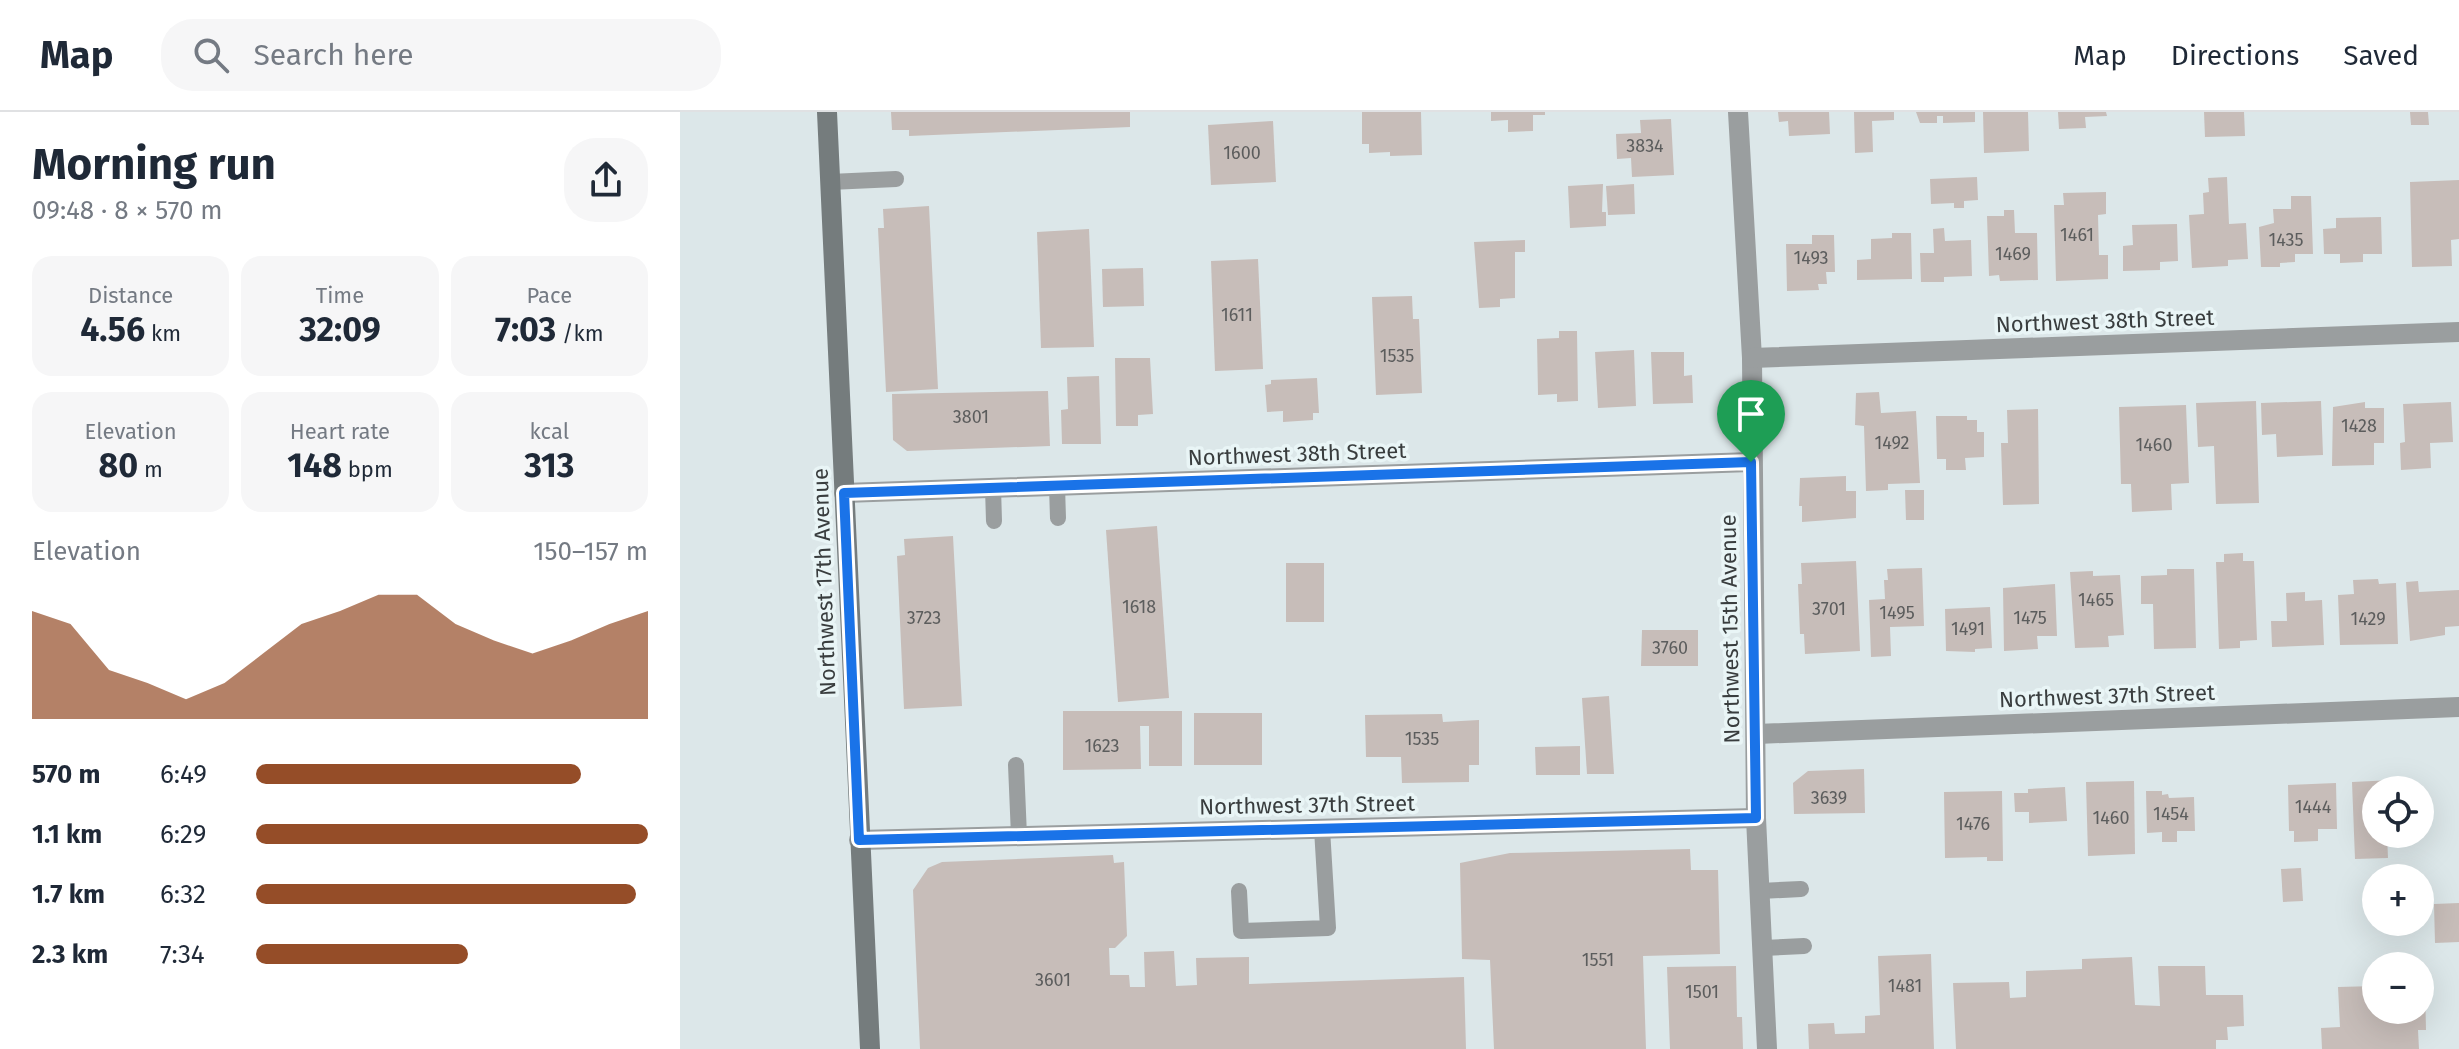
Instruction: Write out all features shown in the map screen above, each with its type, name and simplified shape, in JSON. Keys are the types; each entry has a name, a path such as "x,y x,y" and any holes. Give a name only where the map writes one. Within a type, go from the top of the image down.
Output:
{"main road":[{"name":"Northwest 17th Avenue","path":"827,112 870,1049"}],"street":[{"name":"Northwest 15th Avenue","path":"1738,112 1752,358 1756,818 1767,1049"},
{"name":"Northwest 38th Street","path":"1752,358 2459,332"},
{"name":"Northwest 38th Street","path":"844,493 1751,462"},
{"name":"Northwest 37th Street","path":"1757,734 2459,707"},
{"name":"Northwest 37th Street","path":"859,840 1756,818"}],"lane":[{"path":"830,182 896,179"},
{"path":"1057,486 1058,518"},
{"path":"993,488 994,521"},
{"path":"1016,765 1019,836"},
{"path":"1239,891 1241,931 1328,928 1322,829"},
{"path":"1760,891 1801,889"},
{"path":"1763,948 1804,946"}],"building":[{"path":"891,112 1130,112 1130,127 909,136 909,130 892,130"},
{"path":"1362,112 1421,112 1422,155 1369,153 1369,144 1362,144"},
{"path":"1491,112 1545,112 1545,115 1533,115 1533,131 1508,132 1508,120 1491,121"},
{"path":"1778,112 1829,112 1830,134 1789,136 1788,121 1779,122"},
{"path":"1854,112 1894,112 1894,120 1872,121 1873,152 1855,153"},
{"path":"1916,112 1975,112 1975,122 1943,123 1943,116 1937,116 1937,123 1920,123"},
{"path":"1983,112 2028,112 2029,151 1984,153"},
{"path":"2058,112 2106,112 2107,116 2085,117 2086,128 2059,129"},
{"path":"2204,112 2244,112 2245,136 2205,137"},
{"path":"2410,112 2428,112 2429,125 2411,125"},
{"path":"1671,119 1674,175 1632,177 1631,158 1617,159 1616,134 1641,133 1640,120"},
{"path":"1273,121 1276,182 1211,185 1208,125"},
{"path":"1977,177 1978,200 1964,201 1964,208 1954,208 1954,203 1931,204 1930,179"},
{"path":"2227,177 2229,224 2246,223 2248,259 2228,260 2228,266 2192,268 2189,215 2204,214 2203,193 2209,192 2208,178"},
{"path":"2459,180 2459,239 2451,240 2452,266 2412,267 2410,182"},
{"path":"1603,184 1602,212 1606,212 1606,226 1570,228 1568,186"},
{"path":"1634,184 1635,214 1608,215 1606,186"},
{"path":"2106,192 2106,214 2098,215 2099,255 2108,255 2108,279 2056,281 2054,205 2064,205 2063,193"},
{"path":"2291,196 2311,196 2313,254 2295,254 2295,262 2280,263 2280,267 2261,267 2259,227 2274,223 2273,209 2291,209"},
{"path":"929,206 938,389 886,392 878,228 884,228 883,209"},
{"path":"2004,210 2014,210 2015,233 2037,233 2038,280 2000,281 1999,275 1989,276 1987,216 2004,216"},
{"path":"2381,217 2382,254 2363,254 2363,262 2340,263 2340,254 2324,254 2323,229 2336,228 2336,218"},
{"path":"2177,224 2178,261 2160,262 2160,270 2123,271 2123,246 2133,245 2132,225"},
{"path":"1944,228 1945,241 1971,240 1972,276 1944,277 1944,282 1921,282 1920,253 1934,253 1933,229"},
{"path":"1089,229 1094,347 1041,348 1037,232"},
{"path":"1892,233 1911,233 1912,279 1857,280 1857,260 1871,259 1871,239 1892,238"},
{"path":"1812,235 1834,235 1835,272 1826,272 1827,284 1818,284 1819,290 1787,291 1786,244 1812,244"},
{"path":"1525,240 1525,252 1515,252 1515,298 1500,299 1500,307 1479,308 1474,242"},
{"path":"1258,259 1263,369 1215,371 1211,261"},
{"path":"1143,268 1144,306 1103,307 1102,269"},
{"path":"1412,296 1413,319 1419,319 1422,393 1376,395 1372,297"},
{"path":"1559,331 1577,331 1578,401 1557,402 1557,394 1538,395 1537,339 1559,338"},
{"path":"1634,350 1636,406 1598,408 1595,352"},
{"path":"1651,352 1684,352 1684,376 1692,375 1693,403 1653,404"},
{"path":"1115,358 1150,358 1153,414 1138,415 1138,426 1116,426"},
{"path":"1099,376 1101,444 1062,444 1061,410 1068,409 1067,377"},
{"path":"1317,378 1319,413 1313,413 1313,420 1283,422 1283,411 1267,412 1265,385 1271,384 1271,380"},
{"path":"1048,391 1050,446 907,451 893,440 892,394"},
{"path":"1879,392 1881,413 1916,411 1920,483 1888,484 1888,490 1866,491 1864,426 1855,425 1856,393"},
{"path":"2256,401 2259,503 2216,504 2214,446 2198,447 2196,403"},
{"path":"2321,401 2323,455 2277,457 2276,434 2262,435 2261,403"},
{"path":"2365,402 2365,408 2384,408 2384,443 2374,443 2374,465 2332,466 2333,407"},
{"path":"2451,402 2453,442 2430,443 2431,468 2401,470 2400,443 2405,442 2403,404"},
{"path":"2186,405 2189,483 2171,484 2172,510 2132,512 2131,484 2121,484 2119,407"},
{"path":"2038,409 2039,504 2003,505 2001,443 2008,443 2007,410"},
{"path":"1936,416 1967,416 1967,420 1977,420 1977,432 1984,432 1984,457 1965,458 1966,470 1946,470 1946,459 1937,459"},
{"path":"1846,476 1846,491 1856,491 1856,518 1802,522 1800,478"},
{"path":"1905,490 1924,490 1924,520 1906,520"},
{"path":"1157,526 1169,698 1118,702 1106,530"},
{"path":"953,536 962,706 904,709 897,556 905,555 904,539"},
{"path":"2243,553 2243,561 2254,561 2257,640 2240,641 2240,648 2219,649 2216,562 2224,562 2224,554"},
{"path":"1856,561 1860,651 1805,654 1804,634 1800,634 1798,584 1802,584 1801,563"},
{"path":"1286,563 1324,563 1324,622 1286,622"},
{"path":"1922,568 1924,626 1890,627 1891,656 1871,657 1869,600 1885,599 1887,569"},
{"path":"2167,569 2194,569 2196,648 2154,649 2153,604 2141,604 2141,576 2167,575"},
{"path":"2093,571 2093,576 2120,575 2124,635 2108,636 2109,647 2075,648 2070,572"},
{"path":"2378,579 2379,584 2396,583 2398,644 2340,645 2338,595 2354,594 2353,580"},
{"path":"2418,581 2419,592 2459,590 2459,626 2445,627 2445,635 2410,641 2406,582"},
{"path":"2055,584 2057,636 2037,636 2038,649 2004,651 2003,588"},
{"path":"2305,592 2305,601 2322,600 2324,645 2272,647 2271,621 2287,621 2286,593"},
{"path":"1990,607 1992,648 1975,649 1975,652 1946,651 1945,609"},
{"path":"1642,630 1698,630 1698,666 1641,666"},
{"path":"1609,696 1614,774 1587,774 1582,698"},
{"path":"1063,711 1182,711 1182,766 1149,766 1149,726 1140,726 1141,769 1063,770"},
{"path":"1194,713 1262,713 1262,765 1194,765"},
{"path":"1442,714 1443,722 1479,720 1479,765 1469,765 1469,782 1402,783 1401,757 1366,757 1365,715"},
{"path":"1580,746 1580,775 1536,775 1535,747"},
{"path":"1864,769 1865,813 1794,814 1793,783 1808,771"},
{"path":"2134,781 2135,854 2088,856 2086,782"},
{"path":"2352,782 2362,782 2362,848 2388,848 2388,858 2355,859"},
{"path":"2336,783 2337,829 2318,829 2318,841 2294,842 2294,831 2289,831 2288,785"},
{"path":"2065,787 2067,821 2029,823 2029,812 2015,812 2014,793"},
{"path":"2002,791 2003,861 1987,861 1987,857 1945,858 1944,792"},
{"path":"2146,791 2162,791 2162,795 2168,794 2169,798 2194,797 2195,831 2177,831 2177,842 2162,842 2162,832 2147,833"},
{"path":"1690,849 1691,870 1718,870 1720,954 1643,956 1646,1049 1494,1049 1490,960 1462,959 1460,863 1510,853"},
{"path":"1113,855 1114,863 1124,862 1127,936 1115,948 1109,948 1110,975 1129,975 1130,987 1145,987 1144,952 1174,951 1176,986 1197,985 1196,958 1249,957 1249,984 1464,977 1466,1049 920,1049 913,890 928,868 942,862"},
{"path":"2301,868 2303,901 2283,902 2281,869"},
{"path":"2459,903 2459,942 2435,943 2434,904"},
{"path":"1931,954 1934,1049 1809,1049 1808,1024 1834,1023 1835,1034 1865,1033 1865,1016 1880,1015 1878,956"},
{"path":"2132,957 2135,1005 2160,1006 2158,966 2205,966 2206,995 2243,995 2244,1026 2227,1027 2228,1040 2216,1040 2216,1049 1956,1049 1953,983 2009,982 2010,998 2026,997 2026,971 2082,969 2082,959"},
{"path":"1736,966 1737,1017 1742,1017 1743,1049 1670,1049 1667,967"},
{"path":"2362,986 2362,1024 2426,1024 2426,1030 2418,1030 2419,1049 2322,1049 2321,1028 2340,1027 2338,987"}],"route":[{"path":"1751,462 1756,818 859,840 844,493 1751,462"}]}
